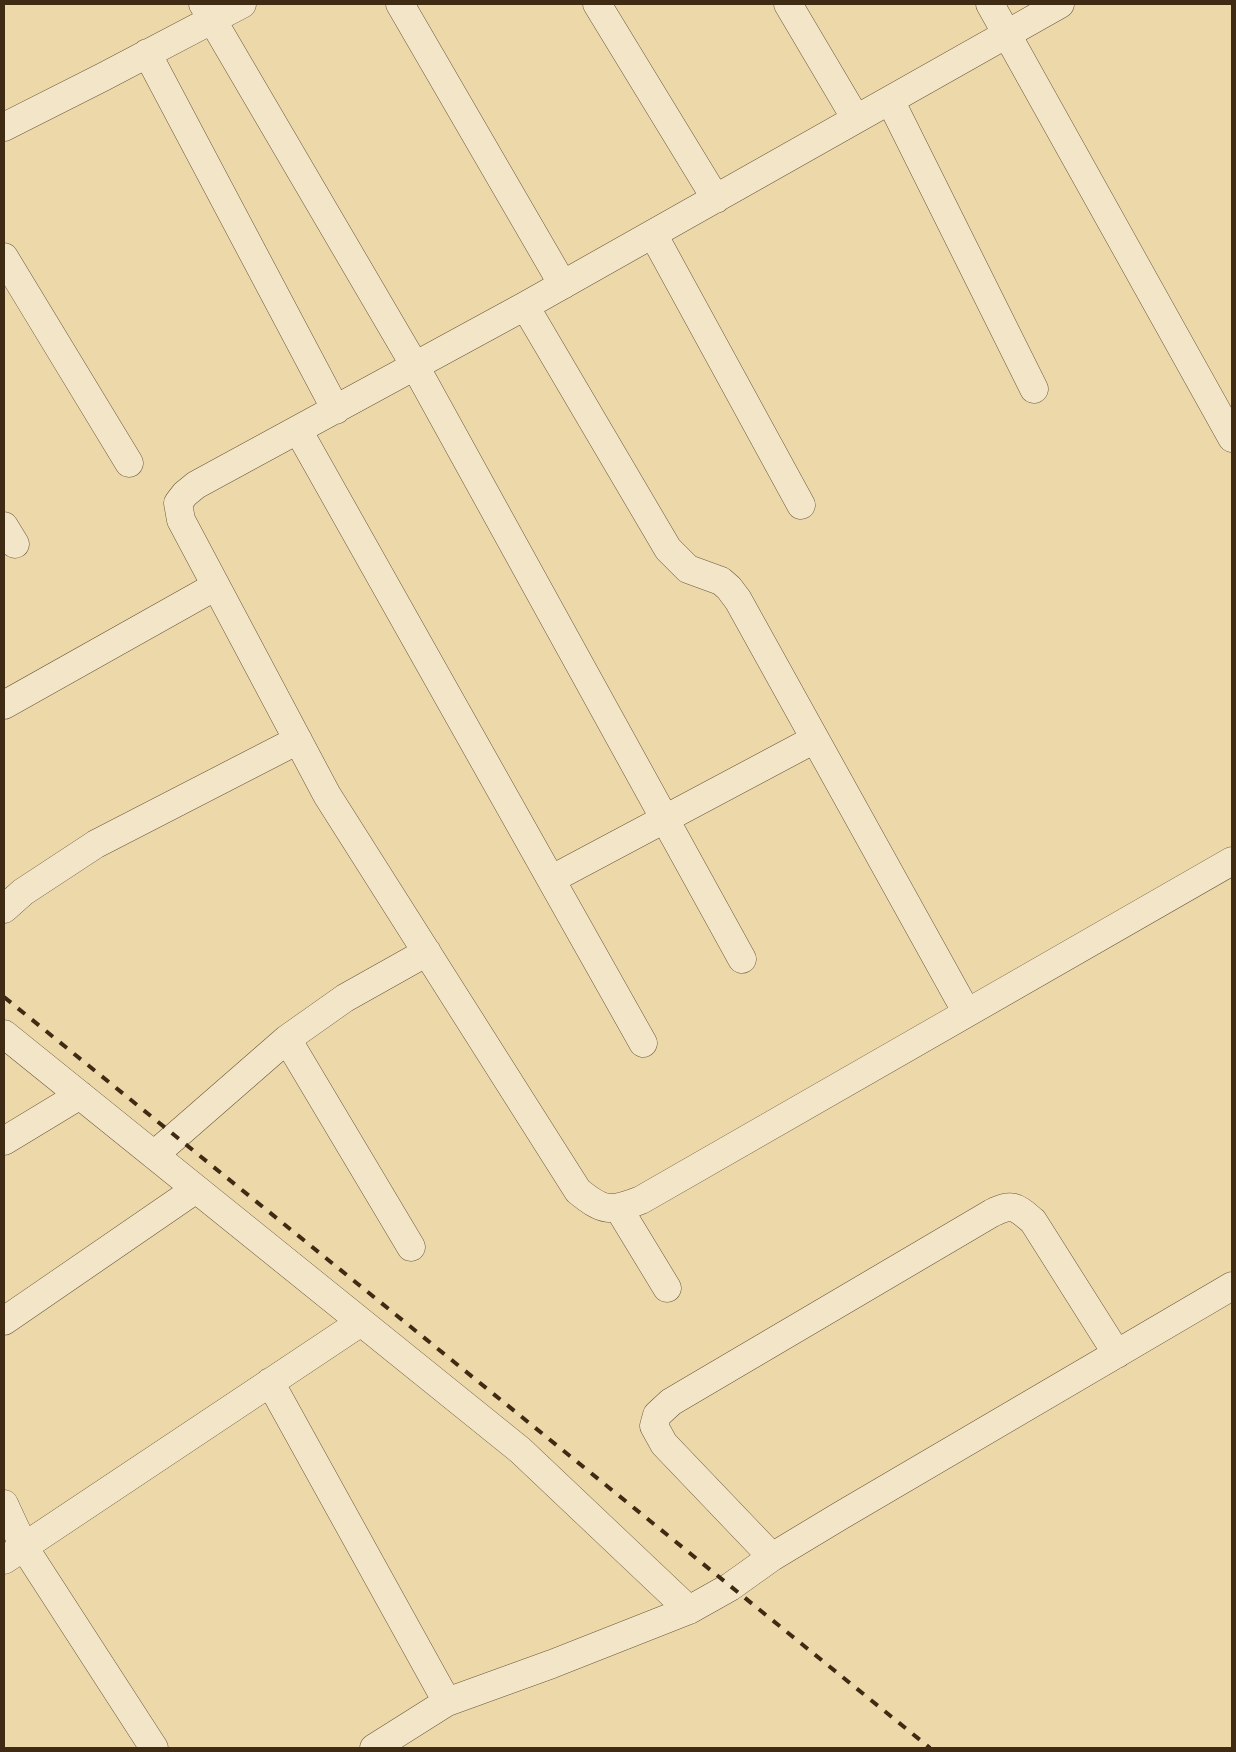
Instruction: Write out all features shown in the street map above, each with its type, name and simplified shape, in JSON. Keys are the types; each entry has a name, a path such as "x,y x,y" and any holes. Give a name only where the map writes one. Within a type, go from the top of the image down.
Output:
{"street":[{"path":"4,127 147,53 208,12 242,4"},
{"path":"400,4 563,285"},
{"path":"597,4 716,199"},
{"path":"788,4 856,119"},
{"path":"990,4 1232,438"},
{"path":"1060,4 563,285 196,485 178,503 181,520 327,795 578,1191 596,1206 619,1209 641,1200 1232,861"},
{"path":"208,12 415,366 742,959"},
{"path":"147,53 336,410"},
{"path":"890,100 1034,389"},
{"path":"653,234 801,505"},
{"path":"4,257 129,463"},
{"path":"525,306 668,549 688,569 721,581 738,600 967,1013"},
{"path":"298,430 643,1043"},
{"path":"4,705 216,586"},
{"path":"552,879 815,739"},
{"path":"4,908 23,892 96,844 298,740"},
{"path":"154,1155 286,1039 345,998 427,952"},
{"path":"4,1034 520,1450 689,1610"},
{"path":"286,1039 410,1247"},
{"path":"4,1141 80,1095"},
{"path":"4,1321 196,1189"},
{"path":"772,1557 664,1444 654,1426 657,1415 671,1402 992,1212 1007,1206 1019,1209 1033,1221 1117,1354"},
{"path":"619,1209 667,1288"},
{"path":"374,1748 447,1702 552,1664 689,1610 730,1588 772,1557 840,1516 1232,1286"},
{"path":"14,1553 361,1322"},
{"path":"270,1382 447,1702"},
{"path":"4,1504 14,1553 154,1748"}],"railway":[{"path":"4,997 930,1748"}]}
